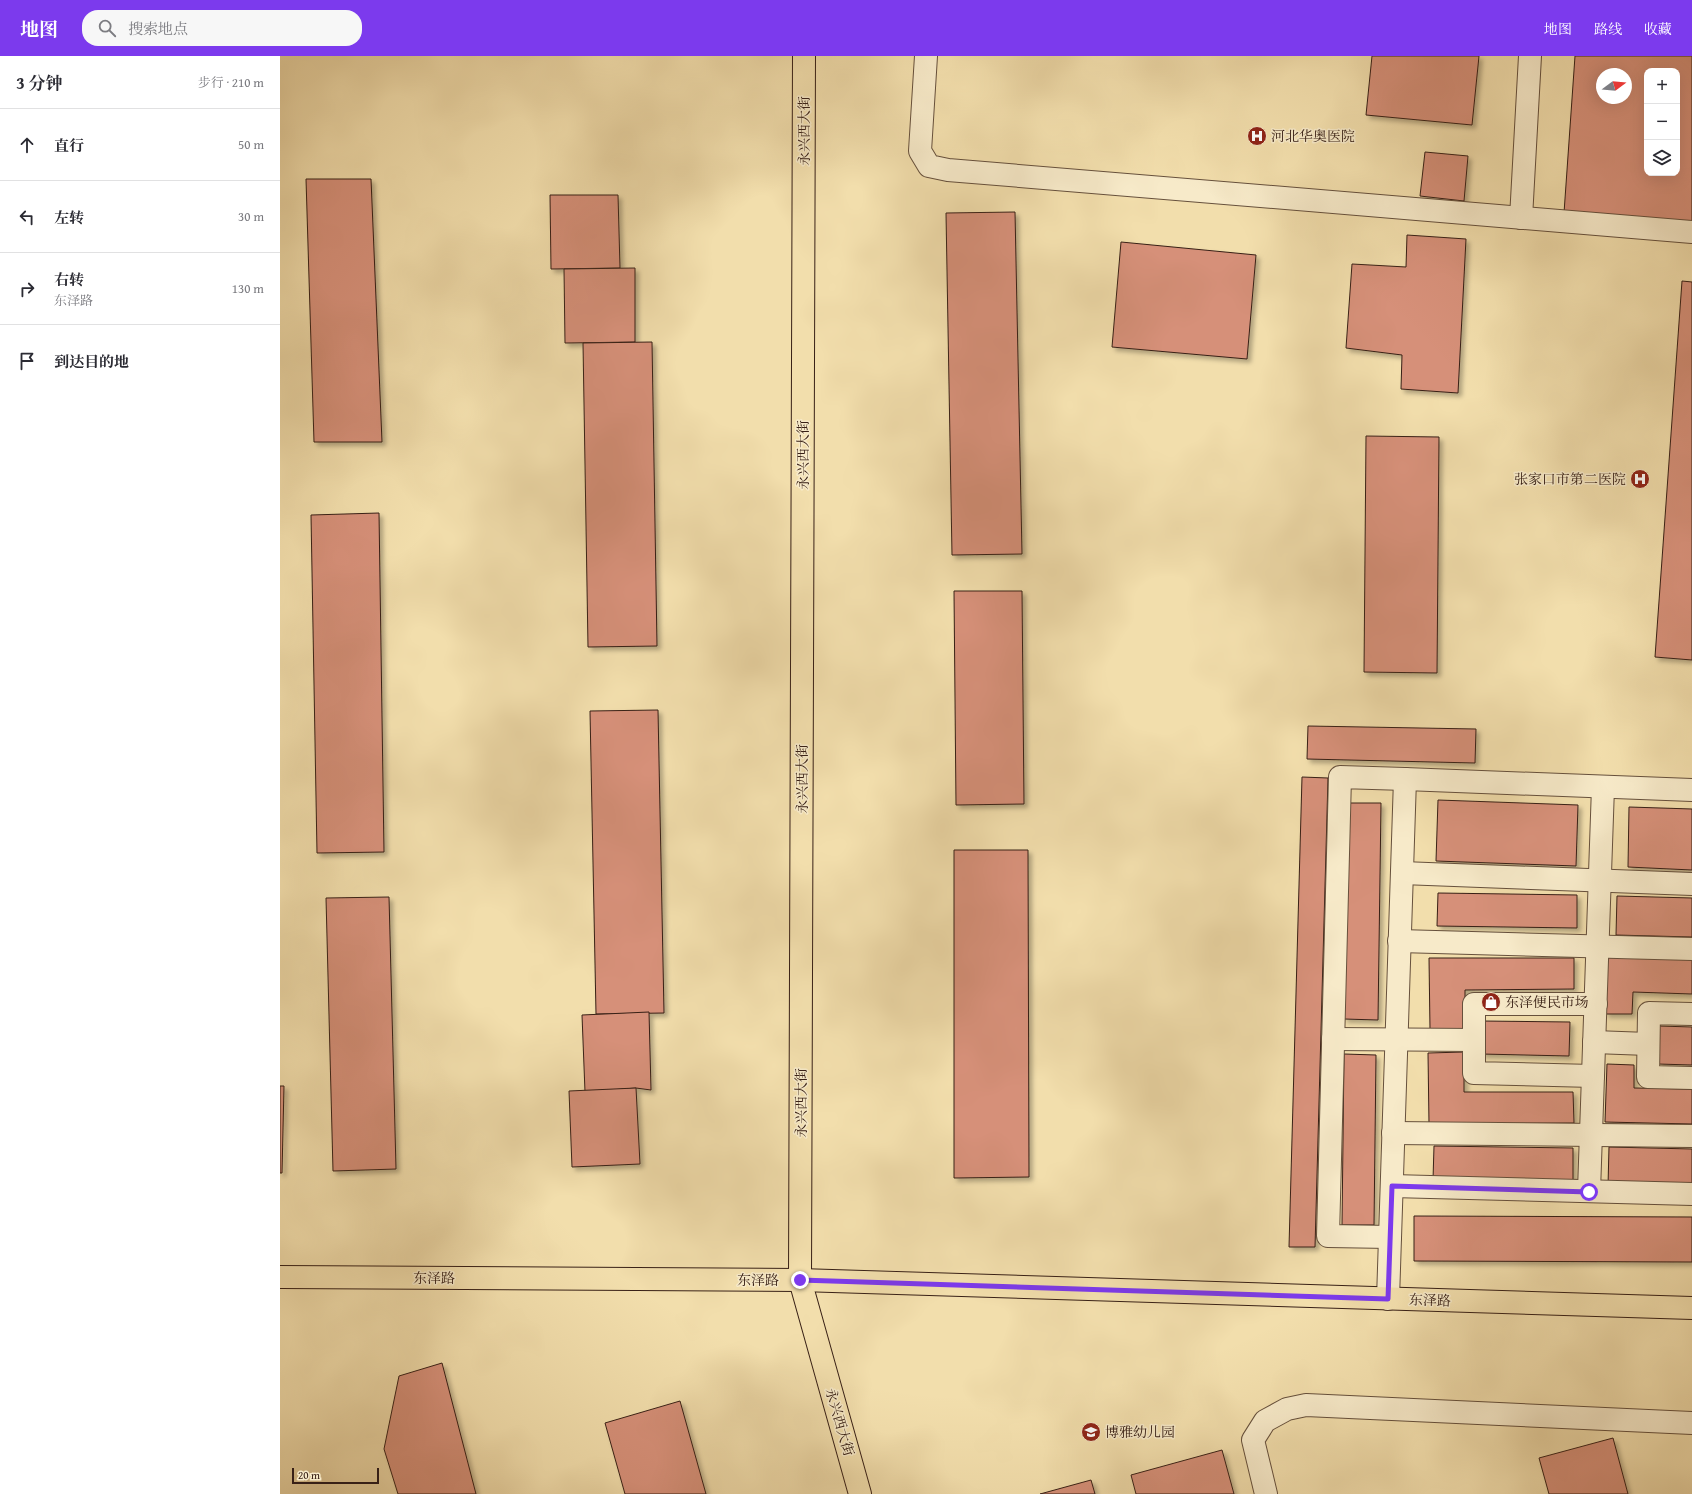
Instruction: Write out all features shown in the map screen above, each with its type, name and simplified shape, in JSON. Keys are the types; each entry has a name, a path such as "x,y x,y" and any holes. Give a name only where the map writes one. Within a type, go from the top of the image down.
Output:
{"main road":[{"name":"永兴西大街","path":"804,56 800,1280 860,1494"},
{"name":"东泽路","path":"280,1277 800,1280 1692,1308"}],"street":[{"path":"926,56 920,151 929,166 948,170 1692,232"},
{"path":"1521,218 1530,56"},
{"path":"1390,1237 1328,1236 1340,777 1692,790"},
{"path":"1388,1299 1405,779"},
{"path":"1589,1192 1603,787"},
{"path":"1402,873 1692,884"},
{"path":"1399,941 1692,949"},
{"path":"1593,1076 1474,1073 1474,1004 1596,1004"},
{"path":"1692,1014 1649,1013 1648,1044 1648,1077 1692,1078"},
{"path":"1333,1039 1474,1040"},
{"path":"1594,1042 1648,1044"},
{"path":"1393,1133 1692,1136"},
{"path":"1392,1186 1692,1194"},
{"path":"1266,1494 1253,1440 1265,1421 1287,1409 1306,1405 1692,1423"}],"building":[{"path":"1372,56 1479,56 1472,125 1366,115"},
{"path":"1575,56 1692,56 1692,225 1564,213"},
{"path":"1425,152 1468,156 1464,201 1420,196"},
{"path":"306,179 371,179 382,442 314,442"},
{"path":"550,195 618,195 620,268 551,269"},
{"path":"1015,212 1022,554 952,555 946,213"},
{"path":"1407,235 1466,239 1458,393 1401,389 1402,355 1346,348 1352,264 1406,267"},
{"path":"1121,242 1256,255 1247,359 1112,347"},
{"path":"635,268 635,342 565,343 564,269"},
{"path":"1682,281 1692,282 1692,660 1655,657"},
{"path":"652,342 657,646 588,647 583,343"},
{"path":"1366,436 1439,437 1437,673 1364,672"},
{"path":"379,513 384,852 317,853 311,515"},
{"path":"954,591 1022,591 1024,804 956,805"},
{"path":"658,710 664,1013 596,1014 590,711"},
{"path":"1308,726 1476,729 1475,763 1307,759"},
{"path":"1302,777 1328,778 1315,1247 1289,1247"},
{"path":"1438,800 1578,805 1576,866 1436,861"},
{"path":"1348,803 1381,803 1378,1020 1344,1019"},
{"path":"1629,807 1692,809 1692,870 1628,867"},
{"path":"954,850 1028,850 1029,1177 954,1178"},
{"path":"1438,893 1577,895 1577,928 1437,926"},
{"path":"1617,896 1692,898 1692,937 1616,935"},
{"path":"389,897 396,1169 333,1171 326,898"},
{"path":"1607,956 1692,959 1692,994 1633,992 1632,1014 1605,1014"},
{"path":"1429,958 1574,958 1574,989 1465,990 1465,1029 1430,1029"},
{"path":"649,1012 651,1090 636,1088 585,1092 582,1015"},
{"path":"1482,1021 1570,1022 1569,1056 1481,1054"},
{"path":"1659,1026 1692,1027 1692,1065 1658,1064"},
{"path":"1464,1052 1464,1092 1573,1092 1574,1123 1429,1124 1428,1053"},
{"path":"1344,1054 1376,1055 1374,1225 1342,1225"},
{"path":"1607,1064 1634,1065 1634,1088 1692,1089 1692,1124 1605,1122"},
{"path":"280,1086 284,1086 282,1173 280,1173"},
{"path":"636,1088 640,1164 572,1167 569,1091"},
{"path":"1434,1146 1573,1148 1573,1181 1433,1180"},
{"path":"1609,1147 1692,1149 1692,1188 1608,1186"},
{"path":"1414,1216 1692,1217 1692,1262 1414,1261"},
{"path":"442,1363 476,1494 398,1494 384,1449 399,1376"},
{"path":"680,1401 706,1494 625,1494 605,1423"},
{"path":"1613,1438 1628,1494 1549,1494 1539,1458"},
{"path":"1222,1450 1234,1494 1136,1494 1131,1475"},
{"path":"1091,1480 1095,1494 1040,1494"}],"place":[{"name":"河北华奥医院","path":"1257,136"},
{"name":"张家口市第二医院","path":"1640,479"},
{"name":"东泽便民市场","path":"1491,1002"},
{"name":"博雅幼儿园","path":"1091,1432"}],"route":[{"path":"800,1280 1388,1299 1392,1186 1589,1192"}]}
